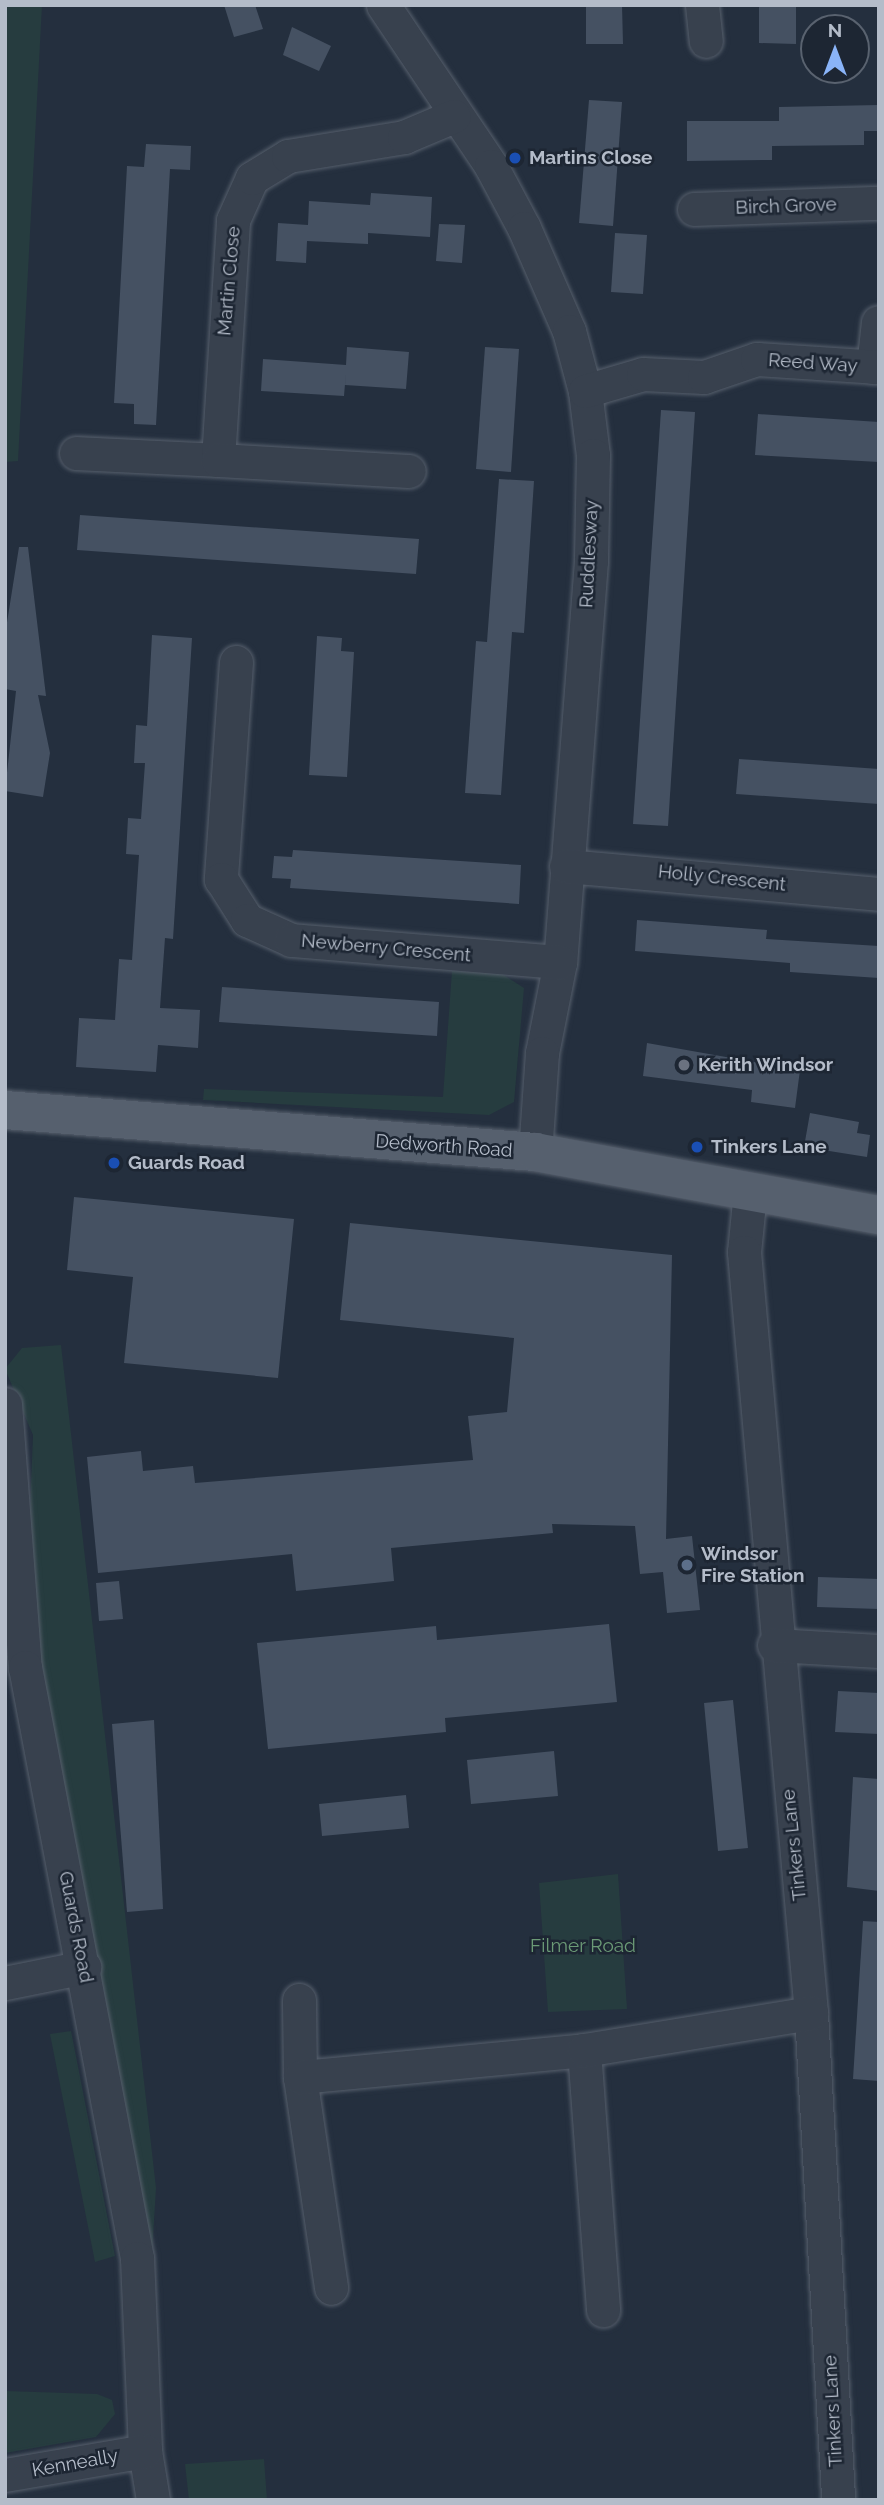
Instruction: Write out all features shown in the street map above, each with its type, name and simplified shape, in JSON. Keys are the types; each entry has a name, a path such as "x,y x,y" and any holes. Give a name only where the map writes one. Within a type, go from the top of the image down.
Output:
{"main road":[{"name":"Dedworth Road","path":"5,1110 536,1152 879,1215"}],"street":[{"name":"Ruddlesway","path":"383,5 454,116 491,166 524,228 569,331 585,391 593,455 591,561 560,962 542,1053 536,1152"},
{"name":"Martin Close","path":"218,460 233,220 253,178 288,156 404,137 454,116"},
{"name":"Birch Grove","path":"694,209 879,203"},
{"path":"876,367 878,322"},
{"name":"Reed Way","path":"585,391 643,374 704,377 757,359 876,367"},
{"path":"76,453 218,460 391,462"},
{"name":"Newberry Crescent","path":"244,680 221,878 247,920 291,940 560,962"},
{"name":"Holly Crescent","path":"566,866 879,894"},
{"name":"Tinkers Lane","path":"750,1192 744,1252 774,1645 811,2013 838,2500"},
{"name":"Guards Road","path":"5,1404 16,1486 12,1606 84,1967 137,2258 145,2451 153,2500"},
{"path":"774,1645 879,1651"},
{"path":"5,1983 84,1967"},
{"path":"299,2000 300,2077 331,2288"},
{"path":"300,2077 584,2050 811,2013"},
{"path":"584,2050 603,2310"},
{"name":"Kenneally","path":"5,2475 145,2451"}],"green space":[{"path":"5,5 42,5 18,461 5,462"},
{"path":"452,971 502,974 524,988 514,1102 489,1115 203,1100 204,1089 443,1097"},
{"path":"61,1345 156,2188 152,2254 27,1590 33,1435 5,1369 22,1348"},
{"name":"Filmer Road","path":"618,1874 627,2009 548,2012 539,1883"},
{"path":"71,2031 115,2256 95,2262 50,2034"},
{"path":"5,2391 97,2394 112,2400 115,2414 96,2437 5,2453"},
{"path":"264,2459 267,2500 189,2500 185,2464"}],"building":[{"path":"224,5 255,5 263,29 234,37"},
{"path":"586,5 622,5 623,44 586,44"},
{"path":"759,5 796,5 796,44 759,43"},
{"path":"292,27 331,46 319,71 283,55"},
{"path":"589,100 622,102 613,226 579,223"},
{"path":"879,105 879,131 864,131 864,145 772,146 772,160 687,161 687,121 779,121 779,107"},
{"path":"146,144 191,146 190,170 170,169 156,425 134,424 134,404 114,403 127,166 144,167"},
{"path":"371,193 432,197 430,237 368,233 368,244 307,241 306,263 276,261 278,223 308,225 309,201 370,205"},
{"path":"439,224 465,225 462,263 436,261"},
{"path":"615,233 647,235 643,294 611,292"},
{"path":"347,347 409,352 406,389 345,385 346,372 344,396 261,391 263,359 346,365"},
{"path":"485,347 519,349 511,472 476,469"},
{"path":"661,410 695,412 668,826 633,824"},
{"path":"758,414 879,422 879,462 755,455"},
{"path":"499,479 534,481 524,633 512,632 501,795 465,793 476,641 487,642"},
{"path":"80,515 419,539 416,574 77,550"},
{"path":"19,547 28,547 46,696 38,695 50,753 43,797 5,791 16,691 5,689 5,635"},
{"path":"152,635 192,638 173,939 165,938 160,1008 200,1010 198,1048 158,1045 156,1072 76,1067 79,1018 115,1020 119,959 132,960 139,855 126,854 128,818 141,819 145,763 134,763 136,725 147,726"},
{"path":"317,636 342,638 341,651 354,652 347,777 309,775"},
{"path":"739,759 879,769 879,804 736,794"},
{"path":"293,850 521,865 519,904 290,888 291,879 272,878 274,856 292,857"},
{"path":"637,920 767,930 766,939 879,946 879,978 790,972 790,963 635,951"},
{"path":"222,987 439,1002 437,1036 219,1022"},
{"path":"647,1043 800,1070 795,1108 751,1102 752,1090 643,1076"},
{"path":"810,1113 859,1122 857,1133 870,1135 867,1157 804,1147"},
{"path":"74,1197 294,1219 278,1378 124,1363 133,1277 67,1270"},
{"path":"350,1223 672,1255 666,1539 692,1536 700,1610 667,1613 663,1572 640,1574 635,1526 552,1524 553,1533 391,1548 394,1581 296,1591 292,1554 98,1573 87,1457 141,1451 143,1471 193,1466 195,1483 473,1460 468,1416 507,1412 514,1338 340,1320"},
{"path":"818,1577 879,1579 879,1609 817,1607"},
{"path":"119,1581 123,1619 99,1621 96,1583"},
{"path":"609,1624 617,1702 445,1718 446,1732 268,1749 257,1643 436,1626 437,1640"},
{"path":"838,1691 879,1693 879,1734 835,1732"},
{"path":"733,1700 748,1848 718,1851 704,1703"},
{"path":"154,1720 163,1909 127,1912 112,1724"},
{"path":"554,1751 558,1796 471,1804 467,1760"},
{"path":"853,1777 879,1779 879,1891 847,1887"},
{"path":"406,1795 409,1828 322,1836 319,1804"},
{"path":"863,1921 879,1922 879,2081 853,2079"}],"place":[{"name":"Martins Close","path":"515,158"},
{"name":"Kerith Windsor","path":"684,1065"},
{"name":"Tinkers Lane","path":"697,1147"},
{"name":"Guards Road","path":"114,1163"},
{"name":"Windsor Fire Station","path":"687,1565"}]}
